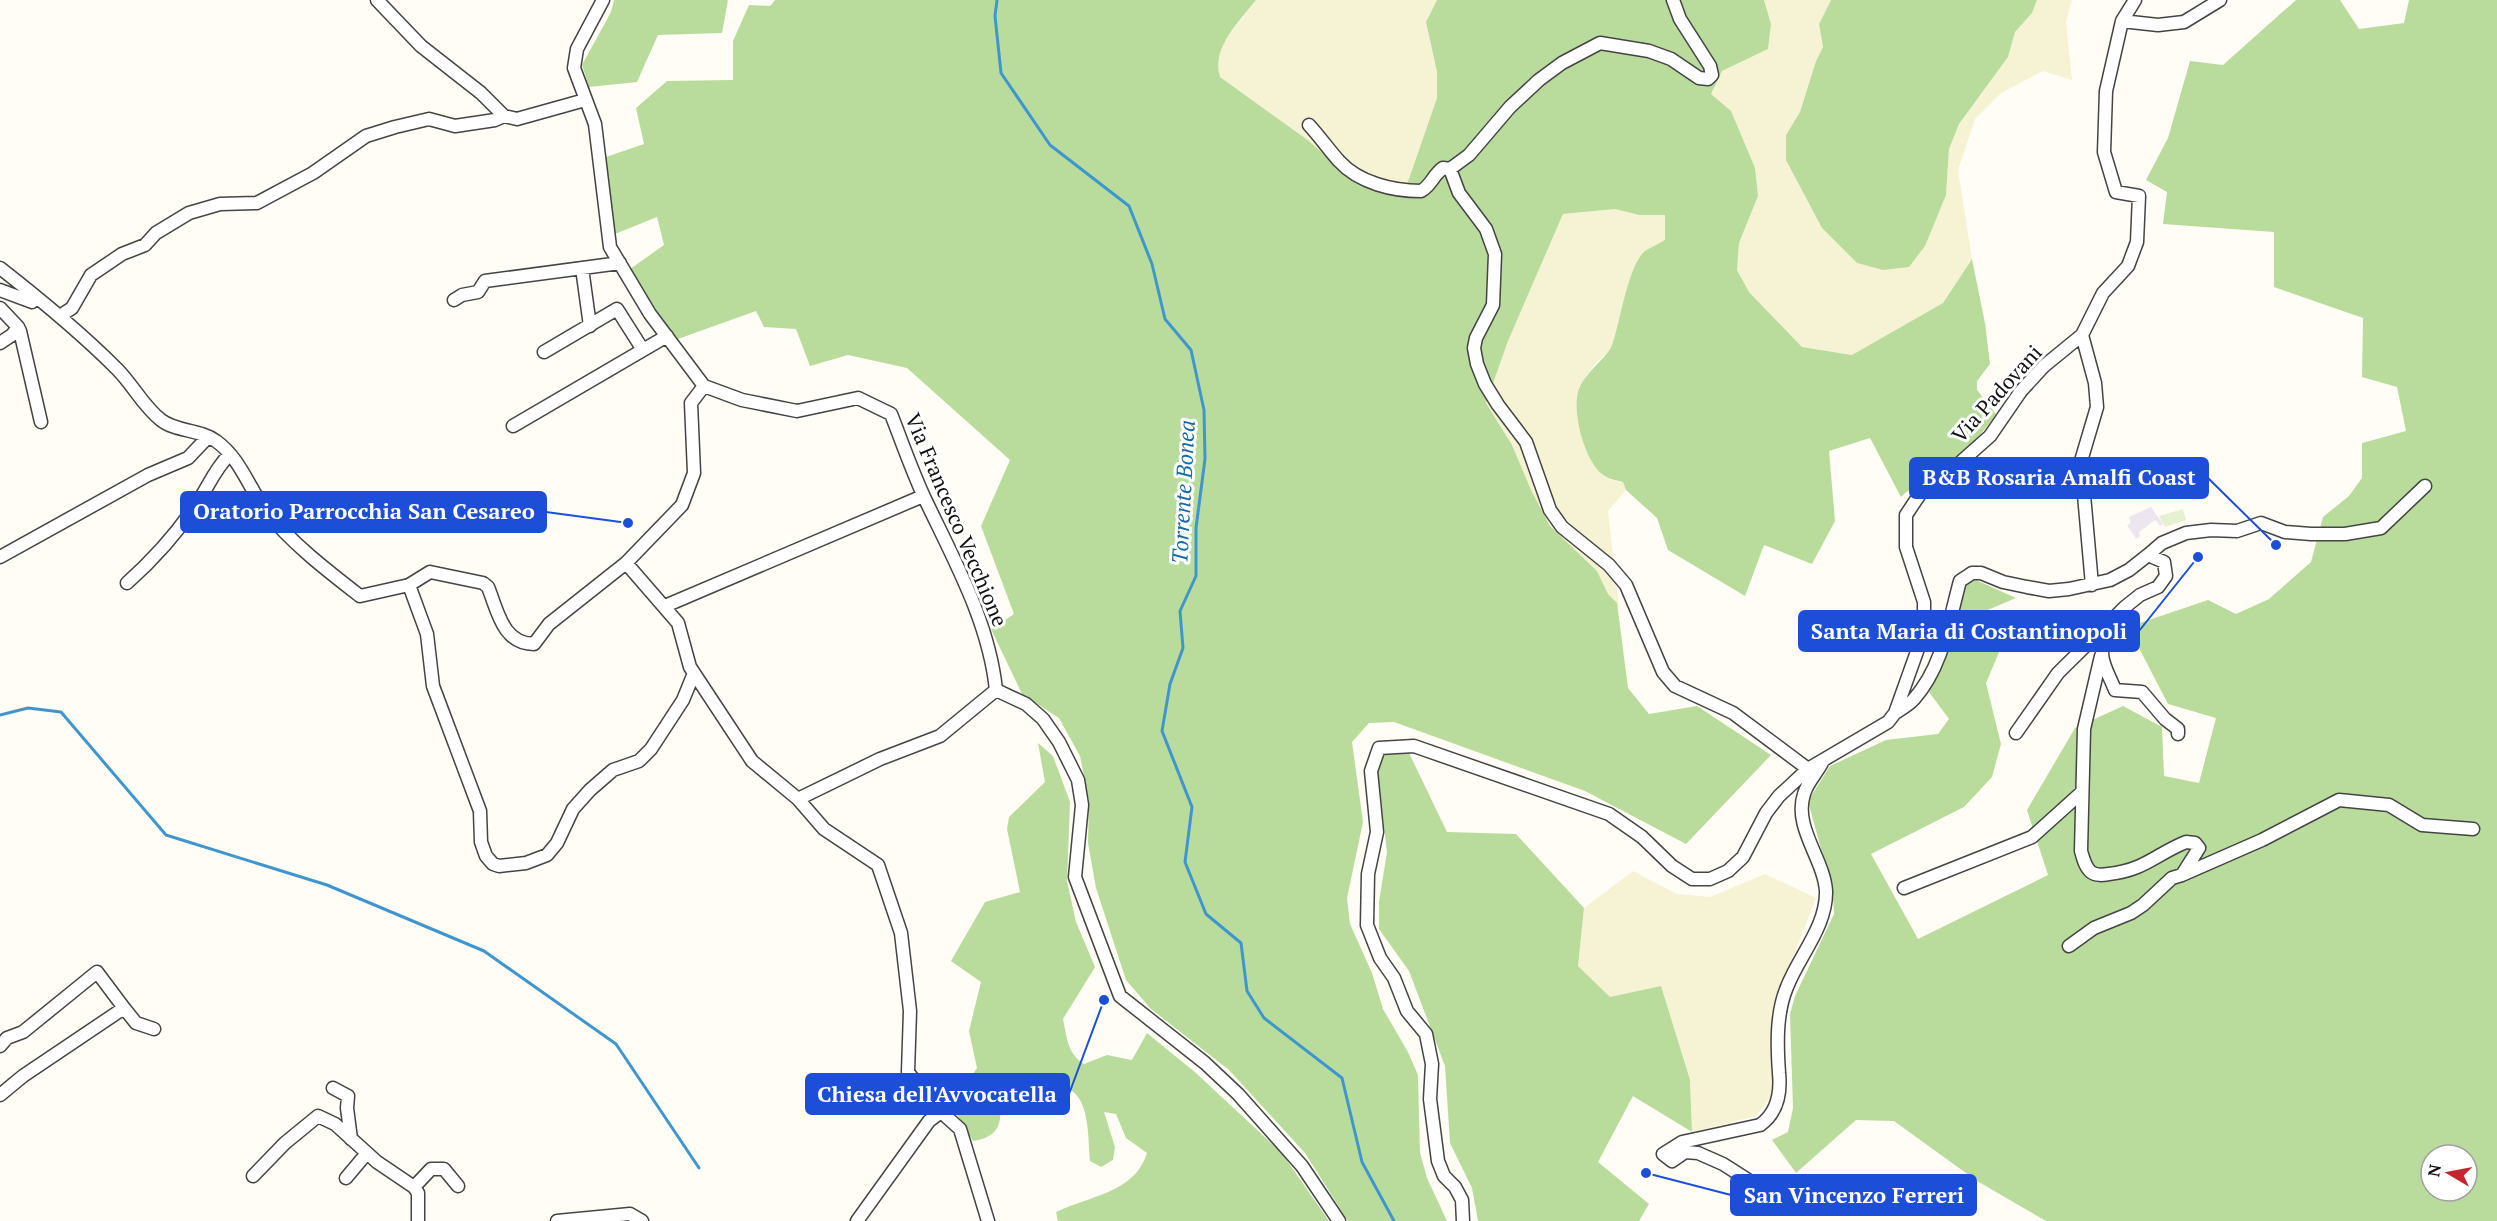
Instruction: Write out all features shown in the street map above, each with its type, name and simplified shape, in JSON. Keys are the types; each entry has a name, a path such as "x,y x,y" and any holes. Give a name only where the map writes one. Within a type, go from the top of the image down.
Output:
{"street":[{"path":"377,0 421,46 481,93 504,116 518,119 585,100"},
{"path":"0,268 60,316 129,381 147,409 164,423 217,441 240,467 266,511 294,540 360,596 409,585 430,572 483,583 488,587 506,633 522,644 534,644 549,624 626,563 682,505 694,473 691,403 704,386 650,314 610,247 595,124 574,68 577,49 603,0"},
{"path":"1309,125 1341,163 1369,182 1421,191 1427,189 1436,173 1443,168 1450,169 1469,154 1510,107 1539,80 1562,63 1600,43 1649,51 1671,59 1699,78 1708,79 1712,75 1710,66 1686,29 1673,0"},
{"path":"2092,585 2081,461 2097,408 2095,383 2082,335 2103,293 2128,266 2137,242 2139,196 2116,192 2104,152 2106,91 2122,21 2135,0"},
{"path":"2122,21 2158,25 2184,21 2220,0"},
{"path":"60,316 72,308 92,275 122,254 145,245 156,233 189,213 220,204 257,202 312,172 366,136 395,127 429,119 455,126 495,120 504,116"},
{"path":"1450,169 1459,193 1486,229 1495,254 1493,305 1476,338 1474,348 1477,364 1494,398 1526,442 1550,510 1562,527 1609,565 1626,585 1664,672 1675,686 1733,713 1808,769"},
{"path":"454,300 478,292 485,281 620,263"},
{"path":"582,268 590,326"},
{"path":"0,290 32,302 34,295"},
{"path":"0,308 18,327 41,422"},
{"path":"544,352 617,309 643,350"},
{"path":"0,343 18,327"},
{"name":"Via Padovani","path":"1463,1221 1462,1200 1455,1186 1444,1176 1438,1161 1430,1099 1432,1064 1426,1035 1407,1011 1394,978 1380,958 1367,926 1368,874 1377,832 1371,771 1379,748 1414,746 1609,814 1642,837 1672,866 1692,879 1710,879 1728,871 1743,857 1766,813 1779,796 1808,769 1888,722 1895,712 1924,632 1924,602 1906,547 1906,515 1922,491 1954,468 1990,436 2021,391 2044,366 2082,335"},
{"path":"513,426 667,336"},
{"name":"Via Francesco Vecchione","path":"704,386 742,400 797,411 858,398 891,414 923,496 962,575 989,647 994,664 996,690"},
{"path":"0,557 148,475 188,458 208,437"},
{"path":"127,583 149,563 184,522 210,484 216,468 229,455"},
{"path":"1895,712 1913,701 1931,674 1946,636 1960,580 1966,575 1981,573 2002,582 2049,591 2092,585 2110,580 2129,570 2162,543 2186,532 2237,531 2261,523 2285,532 2312,534 2345,534 2381,528 2425,486"},
{"path":"665,606 923,496"},
{"path":"2016,733 2058,673 2140,596 2158,587 2166,576 2164,562 2148,555"},
{"path":"626,563 678,623 690,667 752,761 798,799 824,829 878,865 901,933 910,1011 908,1072 929,1101 960,1129 988,1221"},
{"path":"409,585 427,634 433,686 480,811 481,842 486,856 493,864 499,866 526,862 546,855 557,843 573,809 590,790 613,770 639,761 651,749 682,700 694,673"},
{"path":"2114,619 2101,645 2101,656 2085,729 2081,851 2085,865 2092,873 2100,875 2135,869 2153,861 2174,847 2186,842 2195,843 2199,848 2182,875"},
{"path":"2101,656 2115,690 2142,692 2165,719 2178,729 2178,734"},
{"path":"798,799 880,759 940,736 996,690 1026,704 1043,720 1059,742 1078,780 1081,812 1075,877 1120,996 1196,1056 1238,1094 1302,1166 1339,1221"},
{"path":"1824,760 1803,796 1802,810 1805,827 1818,860 1826,892 1819,925 1783,998 1779,1017 1780,1083 1777,1102 1770,1118 1760,1125 1682,1142 1663,1154 1672,1161 1685,1152 1698,1153 1723,1164 1784,1203 1798,1208 1806,1203 1813,1190 1829,1184"},
{"path":"1904,888 2032,837 2082,792"},
{"path":"2069,946 2094,928 2131,913 2172,878 2262,840 2338,800 2389,805 2422,825 2473,829"},
{"path":"0,1046 8,1038 22,1032 97,972 136,1023 154,1029"},
{"path":"0,1095 23,1076 124,1008"},
{"path":"333,1088 348,1096 347,1108 351,1139"},
{"path":"857,1221 929,1121 941,1112"},
{"path":"253,1176 285,1143 318,1116 334,1124 367,1153 414,1187 418,1193 418,1221"},
{"path":"346,1178 367,1153"},
{"path":"414,1187 431,1169 444,1168 458,1186"},
{"path":"557,1221 630,1214 642,1221"}],"shaded area":[{"path":"1256,0 1437,0 1426,22 1437,72 1437,98 1404,193 1345,174 1309,141 1220,77 1216,65 1225,40"},
{"path":"1764,0 1831,0 1819,24 1823,47 1816,61 1800,112 1786,135 1822,228 1857,263 1946,195 1949,149 1959,124 2008,57 2015,32 2032,13 2037,0 2072,0 2066,22 2072,80 2043,71 2001,93 1975,119 1958,170 1972,259 1943,303 1853,355 1802,347 1749,292 1737,270 1739,243 1758,196 1711,94 1722,71 1768,49 1771,24"},
{"path":"1615,209 1639,215 1665,215 1666,240 1631,275 1611,349 1594,365 1579,387 1611,480 1623,482 1626,490 1608,511 1619,608 1608,594 1597,571 1550,526 1532,492 1512,445 1486,403 1508,341 1563,214"},
{"path":"2151,507 2163,524 2160,526 2155,520 2139,532 2140,536 2136,539 2127,525 2131,523 2129,517"},
{"path":"1633,871 1677,894 1710,897 1765,874 1816,898 1778,995 1772,1095 1756,1116 1692,1132 1690,1079 1578,966 1584,908"}],"green space":[{"path":"614,0 728,0 722,33 658,35 637,82 589,87 582,65 611,12"},
{"path":"775,0 1256,0 1235,26 1223,46 1218,66 1220,77 1309,141 1345,174 1404,193 1437,98 1437,72 1426,22 1437,0 1764,0 1771,24 1768,49 1722,71 1711,94 1731,111 1755,168 1758,196 1739,243 1737,270 1749,292 1802,347 1852,355 1943,303 1972,259 1985,323 1990,364 1977,381 1977,390 1996,414 1956,458 1901,497 1870,438 1829,451 1835,521 1812,564 1764,545 1745,596 1668,550 1657,518 1626,490 1623,482 1607,477 1596,467 1585,446 1578,421 1579,389 1586,377 1610,350 1629,281 1639,258 1645,251 1665,240 1665,215 1639,215 1615,209 1563,214 1508,341 1486,403 1512,445 1532,492 1550,526 1597,571 1608,594 1617,603 1628,688 1649,714 1697,706 1771,755 1686,844 1585,791 1394,722 1369,723 1352,742 1363,822 1347,898 1350,924 1372,973 1383,1009 1408,1052 1418,1075 1420,1153 1427,1178 1447,1221 1348,1221 1305,1153 1229,1070 1151,1009 1126,980 1096,888 1088,843 1089,801 1080,756 1059,718 1022,694 991,629 1014,614 981,526 1010,460 907,368 848,355 810,366 796,329 764,327 756,311 675,340 630,269 664,245 657,217 615,234 603,158 644,144 636,108 667,81 733,80 733,41 749,5 770,6"},
{"path":"1831,0 2037,0 2032,13 2015,32 2008,57 1959,124 1949,149 1946,195 1925,246 1909,267 1883,270 1857,263 1822,228 1786,160 1786,135 1800,112 1816,61 1823,47 1819,24"},
{"path":"2296,0 2340,0 2359,29 2404,23 2409,0 2497,0 2497,1221 2046,1221 1977,1181 1894,1121 1856,1120 1796,1173 1772,1140 1788,1132 1793,1108 1790,1014 1795,996 1834,914 1833,893 1808,801 1830,766 1886,740 1938,734 1949,719 1929,692 1956,624 1965,586 1970,580 1976,580 2016,598 1983,612 2000,650 1986,683 2001,744 1992,777 1964,807 1871,854 1918,939 2048,875 2027,810 2075,728 2123,706 2162,727 2164,776 2199,783 2216,718 2168,704 2140,650 2137,624 2208,600 2236,614 2269,599 2311,562 2323,517 2349,496 2362,478 2362,443 2406,431 2397,387 2362,377 2363,318 2274,287 2274,232 2163,224 2167,192 2146,180 2168,138 2190,61 2223,65"},
{"path":"2183,509 2186,520 2165,527 2159,516"},
{"path":"1038,743 1053,756 1070,802 1067,881 1076,922 1095,967 1063,1019 1067,1039 1074,1055 1084,1064 1107,1055 1132,1060 1147,1033 1196,1073 1281,1152 1329,1221 1058,1221 1056,1212 1122,1185 1141,1166 1147,1153 1126,1138 1116,1114 1104,1112 1115,1147 1113,1160 1101,1167 1090,1161 1087,1123 1078,1097 1064,1087 1020,1077 1011,1076 996,1080 1000,1111 998,1127 985,1138 973,1141 952,1106 977,1068 969,1031 981,982 951,961 985,902 1020,892 1007,829 1009,817 1045,782"},
{"path":"1384,752 1409,753 1447,832 1516,834 1584,908 1578,966 1610,997 1661,986 1690,1080 1692,1132 1633,1096 1598,1162 1649,1204 1639,1221 1478,1221 1472,1188 1450,1143 1445,1066 1409,971 1379,929 1379,902 1387,852 1378,776 1379,764"}],"waterway":[{"name":"Torrente Bonea","path":"997,0 995,16 1001,73 1050,145 1129,206 1152,264 1165,319 1191,350 1204,410 1205,459 1196,528 1196,576 1180,611 1183,648 1170,684 1162,731 1192,807 1185,862 1206,914 1241,943 1247,991 1264,1018 1342,1078 1362,1162 1394,1221"},
{"path":"0,715 28,708 61,712 166,835 327,885 484,951 616,1044 699,1168"}],"place":[{"name":"Oratorio Parrocchia San Cesareo","path":"628,523"},
{"name":"B&B Rosaria Amalfi Coast","path":"2276,545"},
{"name":"Santa Maria di Costantinopoli","path":"2198,557"},
{"name":"Chiesa dell'Avvocatella","path":"1104,1000"},
{"name":"San Vincenzo Ferreri","path":"1646,1173"}]}
